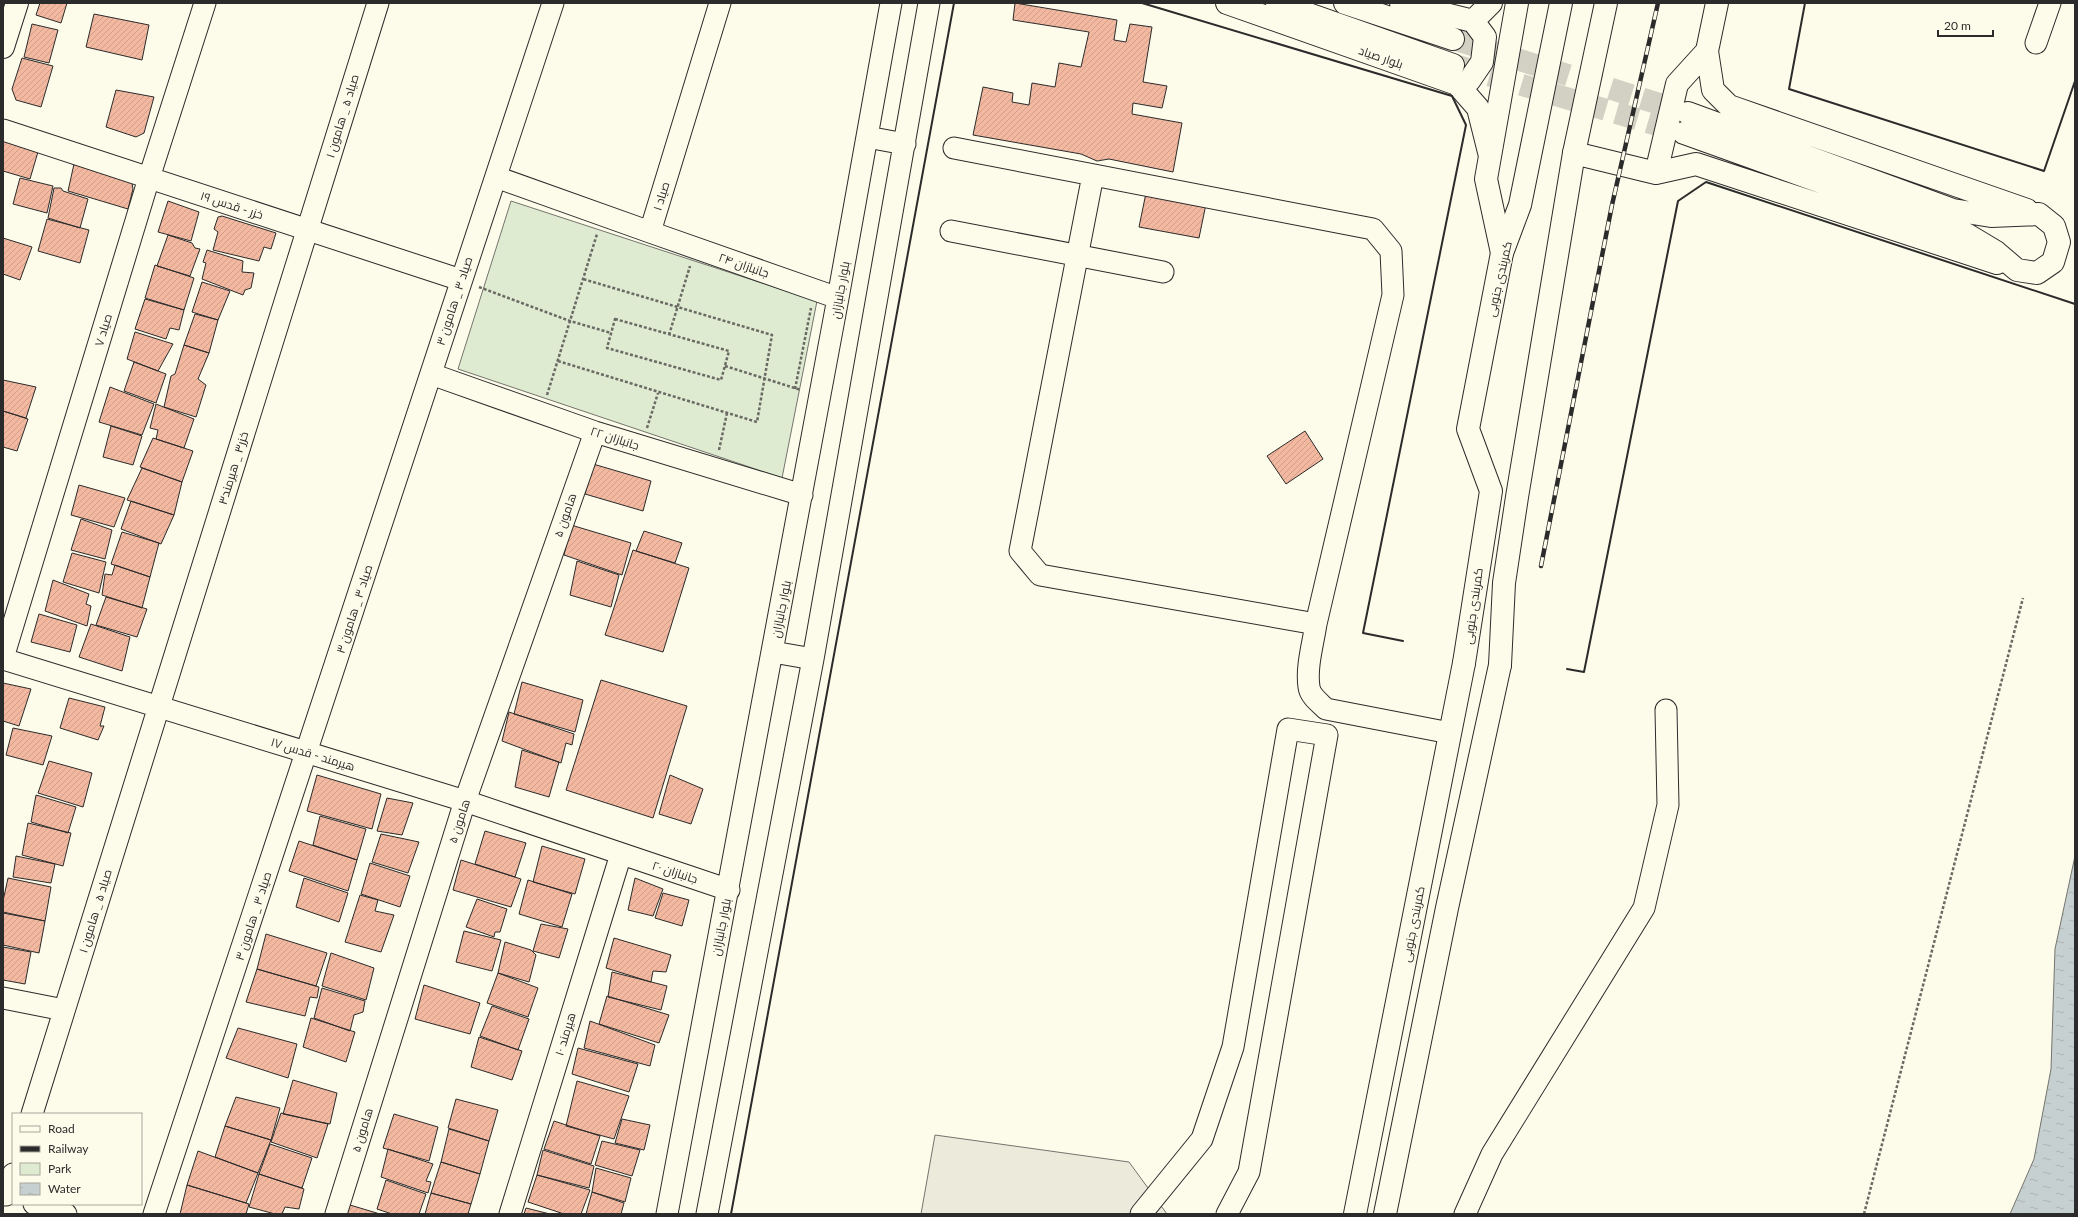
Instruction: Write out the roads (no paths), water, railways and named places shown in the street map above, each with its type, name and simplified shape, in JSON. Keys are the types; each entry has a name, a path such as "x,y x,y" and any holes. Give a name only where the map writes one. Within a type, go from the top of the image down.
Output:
{"main road":[{"path":"3,47 17,3"},
{"name":"بلوار صیاد","path":"1227,3 1455,74 1478,108 1490,156"},
{"path":"1277,3 1455,74 1469,81 1482,62 1485,37 1473,22 1414,5"},
{"path":"1345,3 1453,39"},
{"path":"1473,22 1491,3"},
{"path":"1502,253 1486,179 1517,3"},
{"name":"کمربندی جنوبی","path":"1355,1214 1464,663 1490,491 1468,429 1502,253 1520,205 1561,3"},
{"path":"1385,1214 1447,908 1500,665 1504,583 1574,153 1606,3"},
{"path":"1574,153 1656,173 1696,164 2017,270 2037,273 2053,262 2059,242 2054,226 2040,214 1729,106 1713,90 1707,51 1717,3"},
{"path":"1656,173 1677,84 1707,51"},
{"path":"2017,270 1996,252 1966,234 1686,123 1953,210 1991,216 2040,214"},
{"path":"1476,577 1504,583"},
{"path":"1450,734 1484,740"},
{"path":"1417,901 1447,908"}],"street":[{"name":"صیاد ۷","path":"3,659 149,178 205,3"},
{"name":"صیاد ۵ _ هامون ۱","path":"307,230 378,3"},
{"name":"صیاد ۳ _ هامون ۳","path":"154,1214 553,3"},
{"name":"صیاد ۱","path":"650,232 720,3"},
{"name":"بلوار جانبازان","path":"667,1214 729,890 891,3"},
{"path":"707,1214 814,659 930,3"},
{"path":"2036,43 2050,3"},
{"name":"خزر - قدس ۱۹","path":"3,130 461,280"},
{"path":"867,137 905,144"},
{"path":"954,148 1373,229 1391,251 1393,295 1316,624 1309,688 1316,700 1326,709 1450,734"},
{"path":"1093,175 1020,551 1040,575 1316,624"},
{"path":"496,177 650,232"},
{"name":"خزر۳ _ هیرمند۳","path":"158,707 307,230"},
{"path":"951,231 1164,272"},
{"name":"جانبازان ۲۴","path":"650,232 838,298"},
{"name":"جانبازان ۲۲","path":"431,374 595,432 802,495"},
{"name":"هامون ۵","path":"336,1214 465,801 595,432"},
{"path":"773,652 814,659"},
{"name":"هیرمند - قدس ۱۷","path":"3,659 465,801 621,854"},
{"name":"صیاد ۵ _ هامون ۱","path":"32,1113 158,707"},
{"path":"1226,1214 1249,1172 1331,710"},
{"path":"1465,1214 1492,1154 1644,908 1668,805 1666,710"},
{"path":"1141,1214 1202,1139 1233,1047 1288,729 1327,735"},
{"name":"جانبازان ۲۰","path":"621,854 729,890"},
{"name":"هیرمند ۱۰","path":"510,1214 621,854"},
{"path":"3,998 64,1010"},
{"path":"7,1196 12,1178"},
{"path":"37,1205 66,1214"}],"water":[{"path":"2075,856 2075,1214 2010,1214 2034,1159 2051,1069 2055,949"}],"tunnel":[{"path":"1453,39 1688,113"},
{"path":"1458,66 1684,133"}],"railway":[{"path":"1541,566 1612,205 1658,3"}]}
